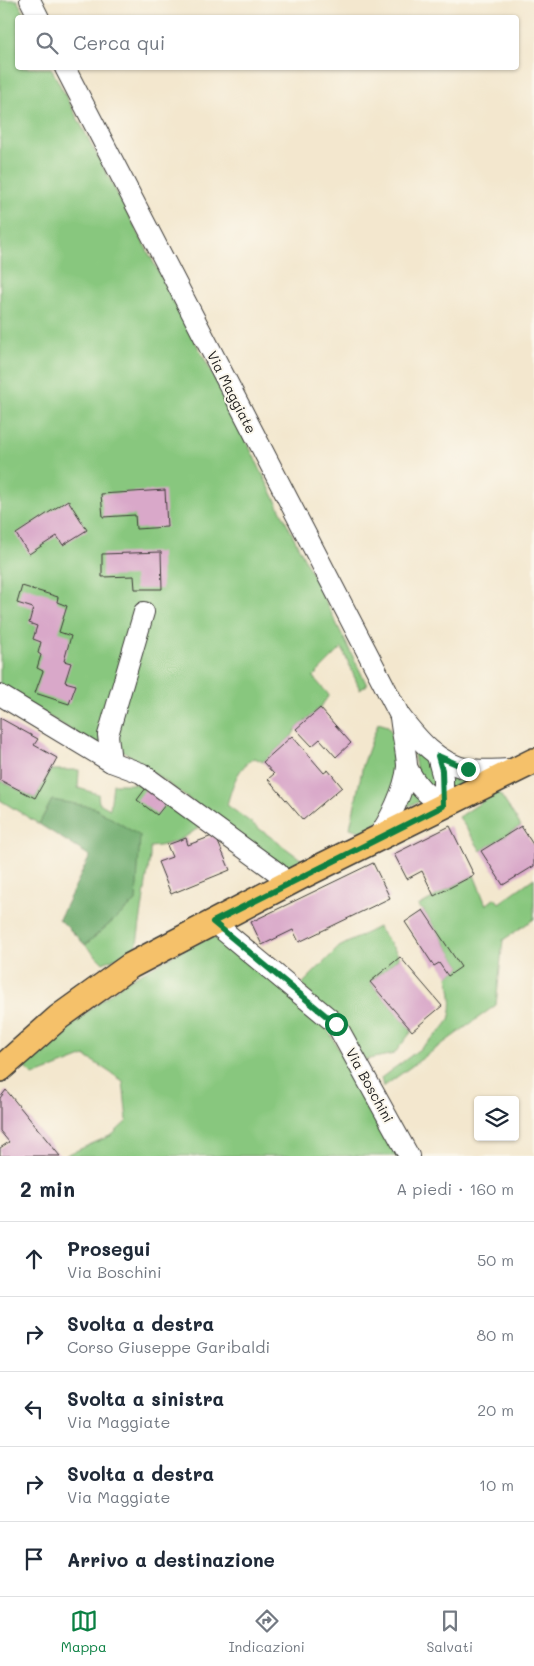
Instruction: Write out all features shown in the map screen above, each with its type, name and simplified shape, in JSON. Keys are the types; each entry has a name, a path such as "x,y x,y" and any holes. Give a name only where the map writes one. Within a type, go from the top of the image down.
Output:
{"main road":[{"path":"0,1069 59,1017 130,966 285,885 526,765"}],"street":[{"path":"30,0 38,15"},
{"name":"Via Maggiate","path":"66,70 400,716 413,733 438,756 468,769 526,765"},
{"path":"111,762 108,735 144,612"},
{"path":"0,695 111,762 141,773 278,873 285,885"},
{"name":"Via Maggiate","path":"376,839 385,828 401,791 406,767 400,716"},
{"path":"438,756 442,770 443,806"},
{"name":"Via Maggiate","path":"406,767 414,782 422,791 443,806"},
{"name":"Via Boschini","path":"213,922 336,1024 409,1156"}],"green space":[{"path":"0,0 17,0 25,15 15,15 15,70 52,70 223,394 367,685 360,690 342,648 313,677 329,695 320,708 263,762 255,758 244,767 236,778 227,805 302,860 285,870 125,752 91,742 0,687"},
{"path":"378,723 388,726 394,738 399,780 381,819 365,833 350,828 363,765"},
{"path":"411,738 435,769 434,791 417,773"},
{"path":"448,768 483,779 448,794"},
{"path":"50,770 79,770 78,788 98,794 99,803 110,809 113,784 149,784 202,825 178,841 150,847 136,950 103,963 85,945 136,901 52,800 39,824 0,800 0,780 35,798"},
{"path":"410,784 424,799 403,808"},
{"path":"498,791 521,826 481,851 459,817"},
{"path":"52,800 93,807 140,836 136,901 85,945 59,919 90,856 39,824"},
{"path":"474,875 486,905 495,898 499,903 534,878 534,919 503,940 496,1005 383,1087 381,1078 429,1041 449,1019 451,997 448,976 461,967 423,910 418,906"},
{"path":"378,927 400,957 370,982 412,1031 394,1054 364,1060 302,984 339,947"},
{"path":"208,936 229,943 324,1023 398,1156 64,1156 112,1135 127,1121 123,1081 85,1056 33,1076 22,1065 122,984"}],"building":[{"path":"165,490 167,527 136,529 135,515 103,517 101,494"},
{"path":"68,500 87,530 63,545 57,536 29,554 16,534"},
{"path":"161,552 162,589 135,589 134,576 102,577 102,554"},
{"path":"22,586 58,597 57,602 67,606 59,632 71,636 64,661 71,663 65,682 76,685 69,704 35,693 43,671 37,668 41,655 38,653 41,642 33,639 37,626 29,623 33,608 17,603"},
{"path":"320,708 351,743 336,757 320,739 312,746 296,729"},
{"path":"0,718 38,739 34,745 57,758 35,798 0,780"},
{"path":"292,736 324,773 328,770 342,787 303,820 268,779 274,774 263,762"},
{"path":"149,784 169,800 157,815 137,800"},
{"path":"450,826 474,875 434,896 422,871 407,879 394,854"},
{"path":"521,826 534,846 534,866 503,885 481,851"},
{"path":"215,835 230,870 171,894 158,862 172,857 167,845 186,838 188,845"},
{"path":"373,863 390,898 299,942 293,930 262,945 251,922"},
{"path":"423,910 461,967 448,976 439,963 434,966 405,922"},
{"path":"400,957 442,1006 412,1031 370,982"},
{"path":"6,1090 60,1156 0,1156 0,1148 9,1142 0,1131 0,1098"}],"route":[{"path":"336,1024 213,922 443,806 443,778 438,756 468,769"}]}
